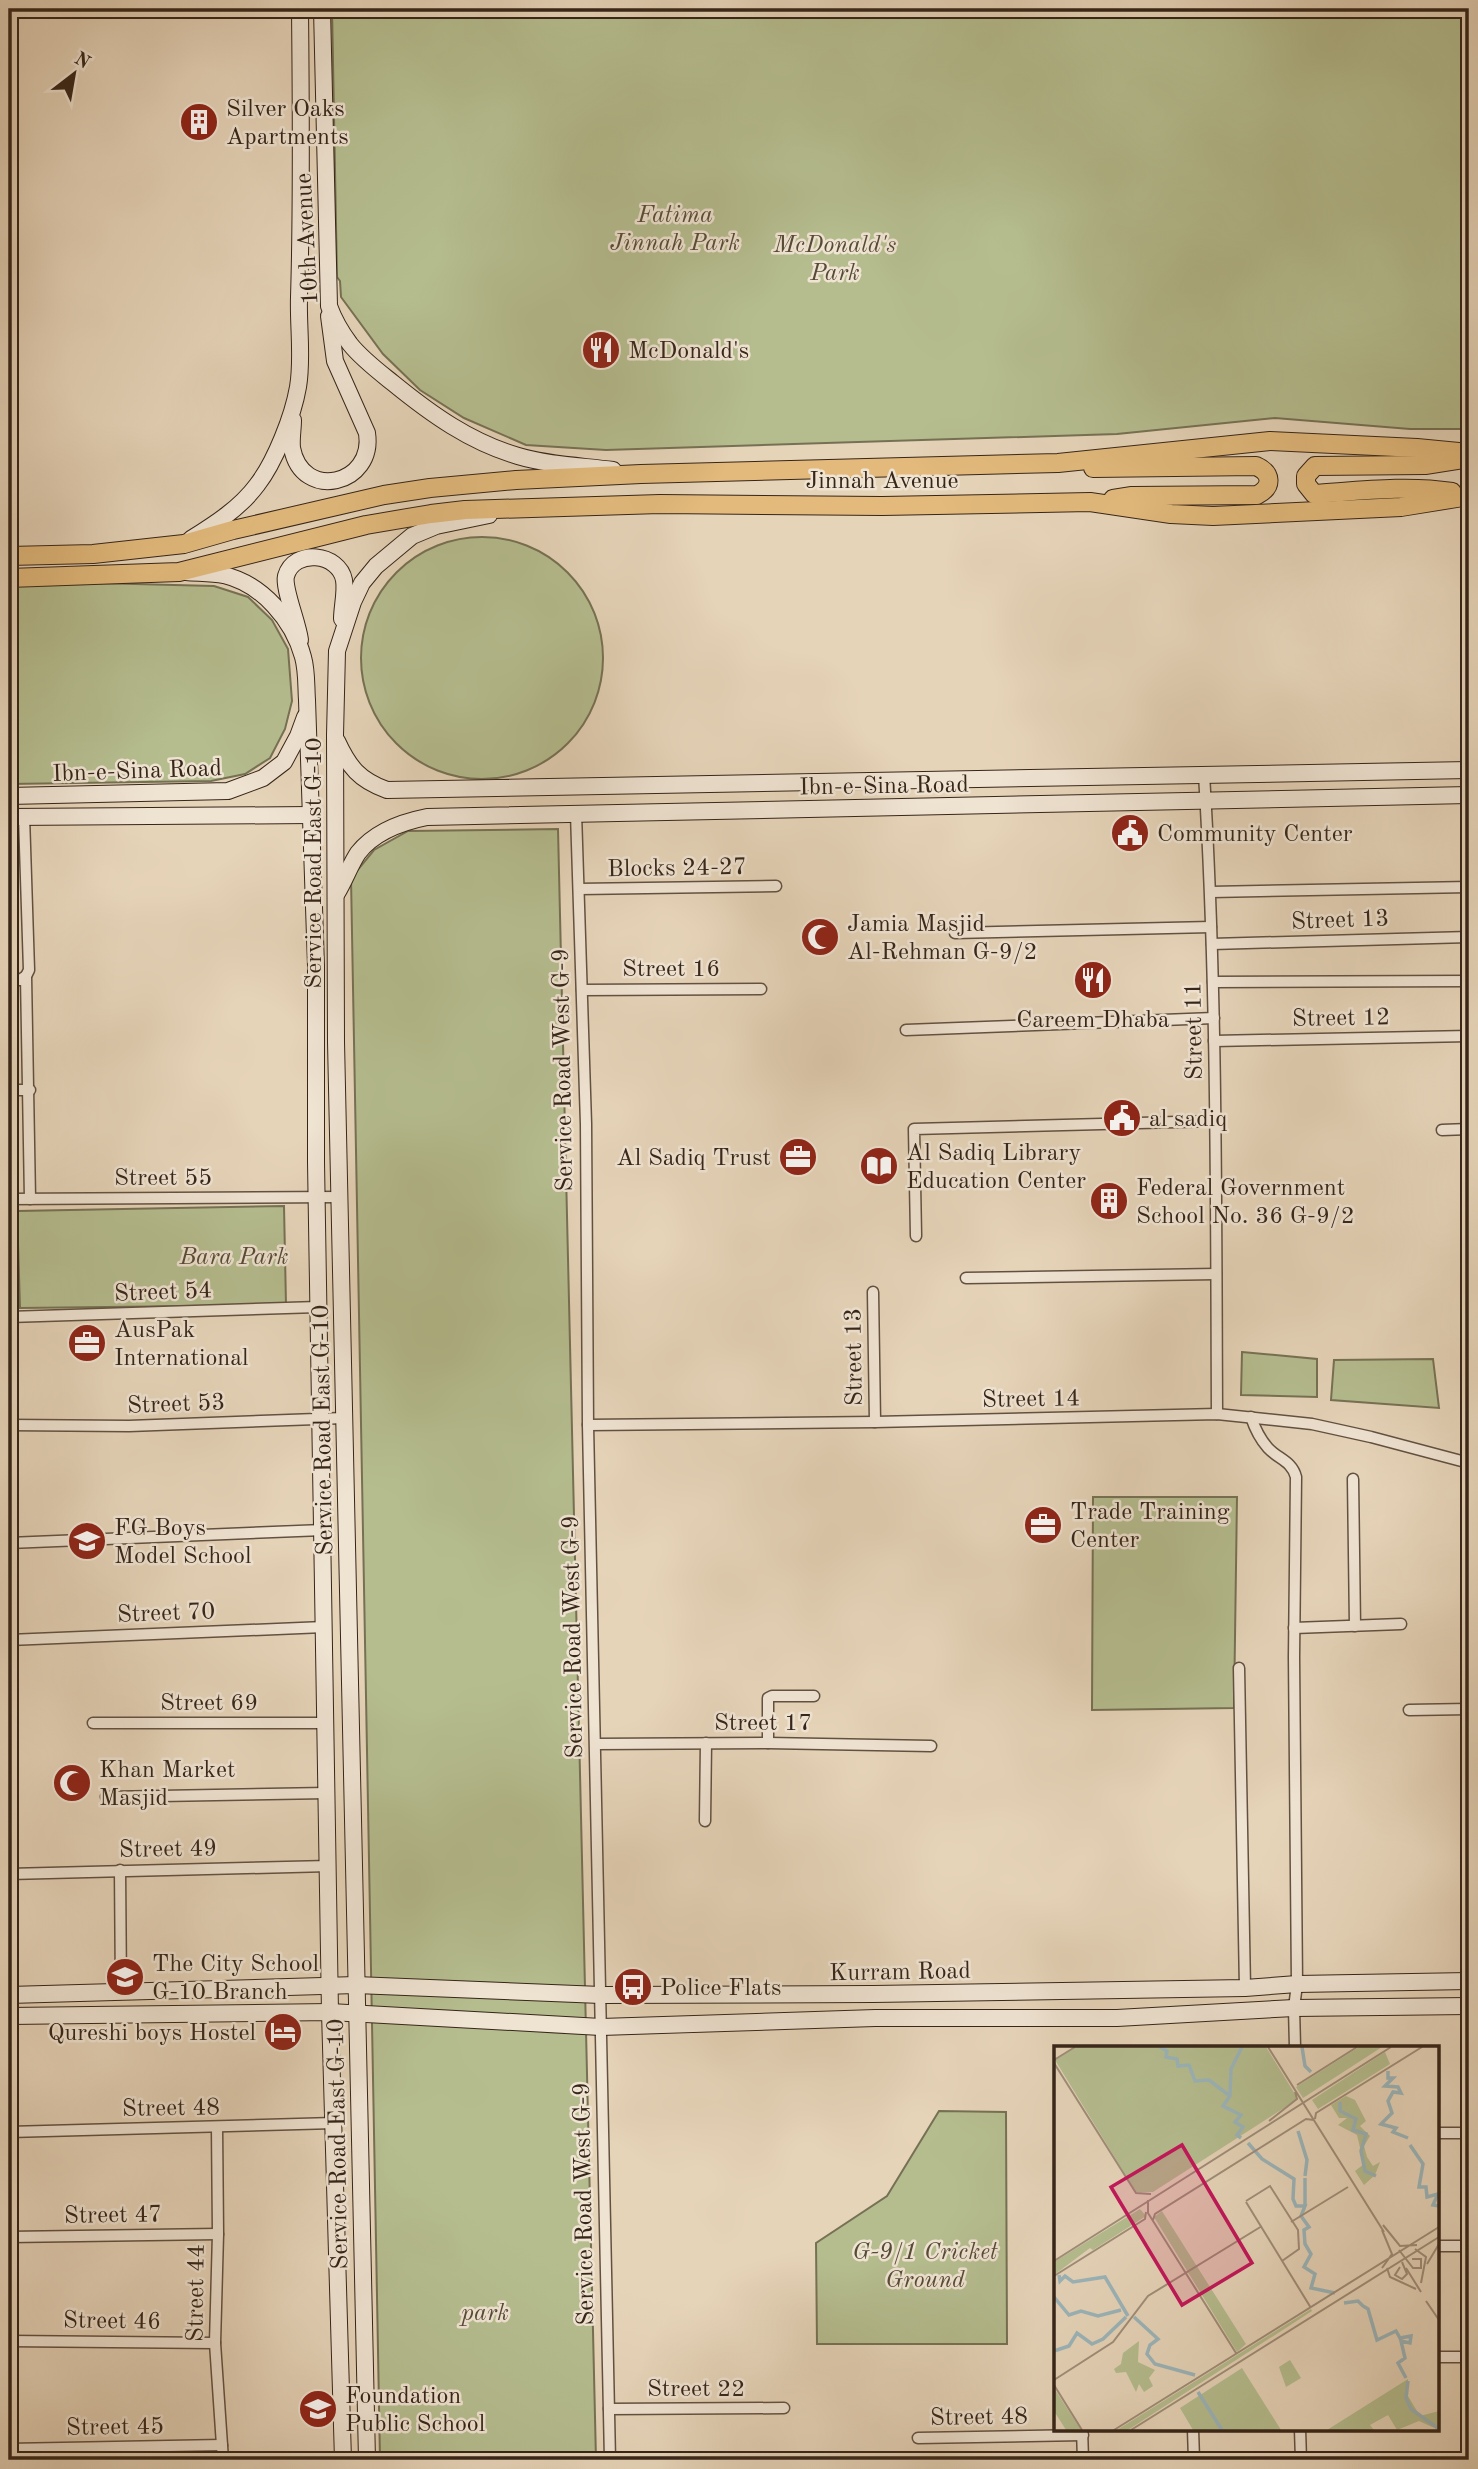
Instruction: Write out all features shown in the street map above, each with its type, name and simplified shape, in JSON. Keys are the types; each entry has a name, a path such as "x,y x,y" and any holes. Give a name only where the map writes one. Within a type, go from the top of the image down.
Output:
{"main road":[{"name":"10th Avenue","path":"184,544 232,511 257,486 269,466 295,403 300,373 300,9"},
{"name":"10th Avenue","path":"322,9 329,306 335,322 350,344 365,361 415,401 469,436 500,450 535,460 641,474"},
{"path":"295,403 292,447 303,472 315,480 329,482 352,474 364,462 369,444 361,418 334,361 329,306"},
{"name":"Jinnah Avenue","path":"9,556 93,554 184,544 329,508 430,488 516,480 1058,463 1270,441 1417,448 1469,456"},
{"path":"1469,456 1425,465 1315,466 1306,475 1306,484 1314,494 1425,490 1469,495"},
{"path":"1058,463 1082,468 1256,466 1265,470 1269,476 1269,485 1257,495 1132,496 1090,502"},
{"name":"Jinnah Avenue","path":"9,578 179,572 297,541 431,514 519,508 660,504 882,506 1090,502 1171,514 1213,516 1401,507 1469,495"},
{"name":"Service Road East G-10","path":"367,2460 340,1198 335,735 337,651 341,634 362,583 376,566 412,536 436,526 519,508"},
{"path":"300,649 296,617 286,586 286,577 291,566 300,559 318,557 334,565 341,573 344,581 341,634"},
{"name":"Service Road East G-10","path":"179,572 222,575 241,580 257,589 271,601 284,619 304,660 308,708 316,966 318,1307 330,2012 343,2460"},
{"name":"Ibn-e-Sina Road","path":"9,796 228,791 263,778 284,762 298,736 308,708"},
{"name":"Ibn-e-Sina Road","path":"335,735 347,762 373,785 387,790 1469,770"},
{"name":"Ibn-e-Sina Road","path":"336,895 364,847 404,822 427,817 1469,795"},
{"name":"Ibn-e-Sina Road","path":"16,816 312,815"},
{"name":"Kurram Road","path":"9,1995 356,1985 601,1995 873,1994 1469,1982"},
{"name":"Kurram Road","path":"9,2016 330,2012 601,2027 875,2018 1117,2018 1294,2008 1469,2006"}],"street":[{"name":"Street 11","path":"1204,774 1211,892 1214,1018 1217,1414"},
{"name":"Service Road West G-9","path":"576,813 586,1124 588,1425 610,2460"},
{"path":"16,816 29,970 26,976 30,1199"},
{"name":"Blocks 24-27","path":"579,889 776,886"},
{"path":"1211,892 1469,887"},
{"path":"955,933 1211,927"},
{"name":"Street 13","path":"1212,944 1469,937"},
{"path":"9,980 20,980 26,976"},
{"path":"1213,982 1469,981"},
{"name":"Street 16","path":"582,990 761,989"},
{"path":"906,1030 1214,1018"},
{"name":"Street 12","path":"1214,1041 1469,1036"},
{"path":"9,1090 30,1090"},
{"path":"916,1236 914,1129 1215,1121"},
{"path":"1442,1130 1469,1129"},
{"name":"Street 55","path":"9,1199 340,1198"},
{"path":"966,1278 1216,1274"},
{"name":"Street 13","path":"873,1292 875,1422"},
{"name":"Street 54","path":"9,1317 318,1307"},
{"name":"Street 14","path":"588,1425 1217,1414 1324,1427 1469,1464"},
{"path":"1251,1417 1259,1437 1267,1447 1294,1468 1296,1477 1295,2046"},
{"name":"Street 53","path":"9,1425 129,1426 344,1418"},
{"path":"1353,1479 1355,1626"},
{"path":"9,1544 323,1530"},
{"path":"1294,1628 1401,1625"},
{"name":"Street 70","path":"9,1640 324,1627"},
{"path":"1239,1668 1245,1988"},
{"path":"768,1743 768,1698 814,1696"},
{"path":"1412,1710 1469,1708"},
{"name":"Street 69","path":"93,1723 326,1723"},
{"path":"705,1821 706,1743"},
{"name":"Street 17","path":"596,1744 931,1746"},
{"path":"106,1797 327,1793"},
{"name":"Street 49","path":"9,1874 329,1866"},
{"path":"120,1870 121,1992"},
{"name":"Street 48","path":"9,2132 334,2123"},
{"name":"Street 44","path":"217,2127 215,2343 223,2460"},
{"path":"1440,2133 1469,2133"},
{"name":"Street 47","path":"9,2237 218,2234"},
{"path":"1440,2246 1469,2246"},
{"name":"Street 46","path":"9,2341 46,2339 215,2343"},
{"path":"1440,2357 1469,2357"},
{"name":"Street 22","path":"609,2409 784,2408"},
{"path":"1193,2430 1194,2460"},
{"path":"1300,2430 1301,2460"},
{"path":"1083,2432 1083,2460"},
{"name":"Street 48","path":"918,2438 1083,2432"},
{"name":"Street 45","path":"9,2449 222,2445"}],"green space":[{"name":"Fatima Jinnah Park","path":"332,9 1469,9 1469,429 1410,429 1275,418 1117,434 606,450 526,445 464,418 420,390 383,354 341,297 340,281 337,277"},
{"path":"482,537 506,540 528,547 549,558 567,573 582,591 593,612 600,634 603,658 600,682 593,704 582,725 567,743 549,758 528,769 506,776 482,779 458,776 436,769 415,758 397,743 382,725 371,704 364,682 361,658 364,634 371,612 382,591 397,573 415,558 436,547 458,540"},
{"path":"9,583 214,586 248,597 272,620 288,649 292,701 285,729 270,758 245,774 211,781 9,784"},
{"name":"park","path":"558,829 596,2460 380,2460 351,878 374,850 408,831"},
{"name":"Bara Park","path":"284,1206 286,1305 20,1308 17,1211"},
{"path":"1242,1352 1317,1359 1317,1397 1241,1395"},
{"path":"1433,1359 1439,1408 1331,1400 1334,1360"},
{"path":"1093,1497 1237,1497 1234,1708 1092,1710"},
{"name":"G-9/1 Cricket Ground","path":"939,2111 1006,2112 1007,2344 817,2344 816,2243 887,2196"}],"place":[{"name":"Silver Oaks Apartments","path":"199,122"},
{"name":"McDonald's","path":"601,350"},
{"name":"Community Center","path":"1130,833"},
{"name":"Jamia Masjid Al-Rehman G-9/2","path":"820,937"},
{"name":"Careem Dhaba","path":"1093,980"},
{"name":"al sadiq","path":"1122,1118"},
{"name":"Al Sadiq Trust","path":"798,1157"},
{"name":"Al Sadiq Library Education Center","path":"879,1166"},
{"name":"Federal Government School No. 36 G-9/2","path":"1109,1201"},
{"name":"AusPak International","path":"87,1343"},
{"name":"Trade Training Center","path":"1043,1525"},
{"name":"FG Boys Model School","path":"87,1541"},
{"name":"Khan Market Masjid","path":"72,1783"},
{"name":"The City School G-10 Branch","path":"125,1977"},
{"name":"Police Flats","path":"633,1987"},
{"name":"Qureshi boys Hostel","path":"283,2032"},
{"name":"Foundation Public School","path":"318,2409"}],"park label":[{"name":"McDonald's Park","path":"835,258"}]}
